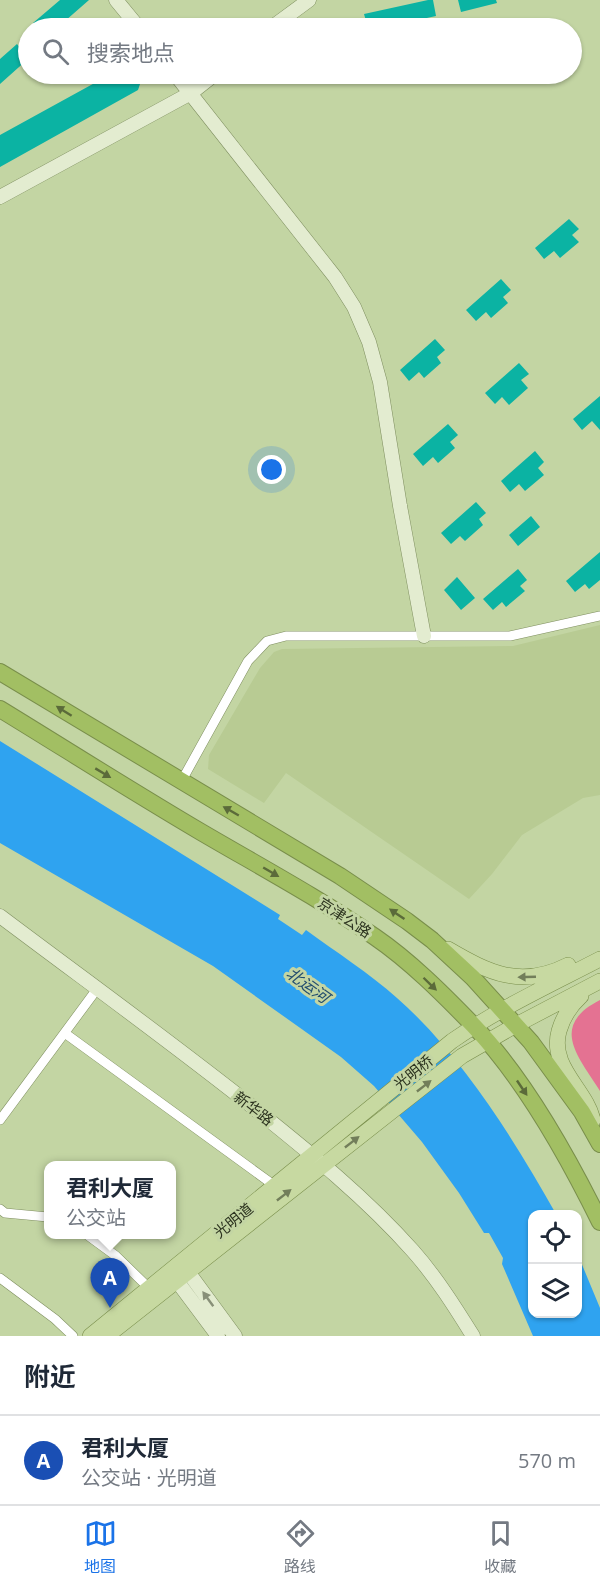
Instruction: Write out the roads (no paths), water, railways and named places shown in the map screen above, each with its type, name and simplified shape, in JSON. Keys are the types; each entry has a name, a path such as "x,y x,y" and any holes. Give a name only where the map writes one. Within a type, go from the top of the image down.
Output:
{"highway":[{"name":"京津公路","path":"0,672 340,876 432,940 473,978 531,1042 577,1105 598,1141"},
{"name":"京津公路","path":"0,709 200,831 328,905 377,938 418,973 474,1026 521,1086 549,1130 600,1222"}],"main road":[{"path":"432,940 486,969 505,976 522,978 540,977 555,972 600,949"},
{"path":"474,1026 600,959"},
{"path":"486,1041 597,983"},
{"path":"597,983 568,1010 561,1021 556,1047 566,1072 592,1116 598,1141"},
{"name":"光明桥","path":"375,1103 474,1026"},
{"name":"光明桥","path":"386,1116 462,1056 486,1041"},
{"name":"光明道","path":"90,1336 153,1292 316,1162 375,1103"},
{"name":"光明道","path":"179,1271 275,1186 386,1116"},
{"name":"光明道","path":"107,1336 153,1292"}],"street":[{"path":"116,0 131,18"},
{"path":"285,18 309,0"},
{"path":"184,84 335,277 369,342 380,382 424,636"},
{"path":"0,197 191,93 202,84"},
{"path":"181,782 248,662 267,640 286,636 510,636 600,616"},
{"name":"新华路","path":"0,916 361,1197 414,1252 443,1290 473,1336"},
{"name":"新华路","path":"0,925 95,992"},
{"path":"0,1120 95,992"},
{"path":"66,1034 275,1186"},
{"name":"新华路","path":"316,1162 401,1245 439,1293 467,1336"},
{"path":"2,1214 44,1217"},
{"path":"93,1239 116,1256 153,1292"},
{"path":"179,1271 218,1336"},
{"path":"179,1271 235,1336"},
{"path":"0,1278 55,1319 73,1336"}],"water":[{"name":"北运河","path":"0,741 280,915 278,919 302,935 306,930 397,998 421,1020 465,1072 505,1128 554,1210 528,1210 528,1318 582,1318 582,1265 600,1308 600,1336 533,1336 502,1264 503,1258 489,1233 484,1233 459,1193 422,1142 374,1086 341,1057 213,966 0,843"}],"place":[{"name":"君利大厦","path":"110,1308"}]}
